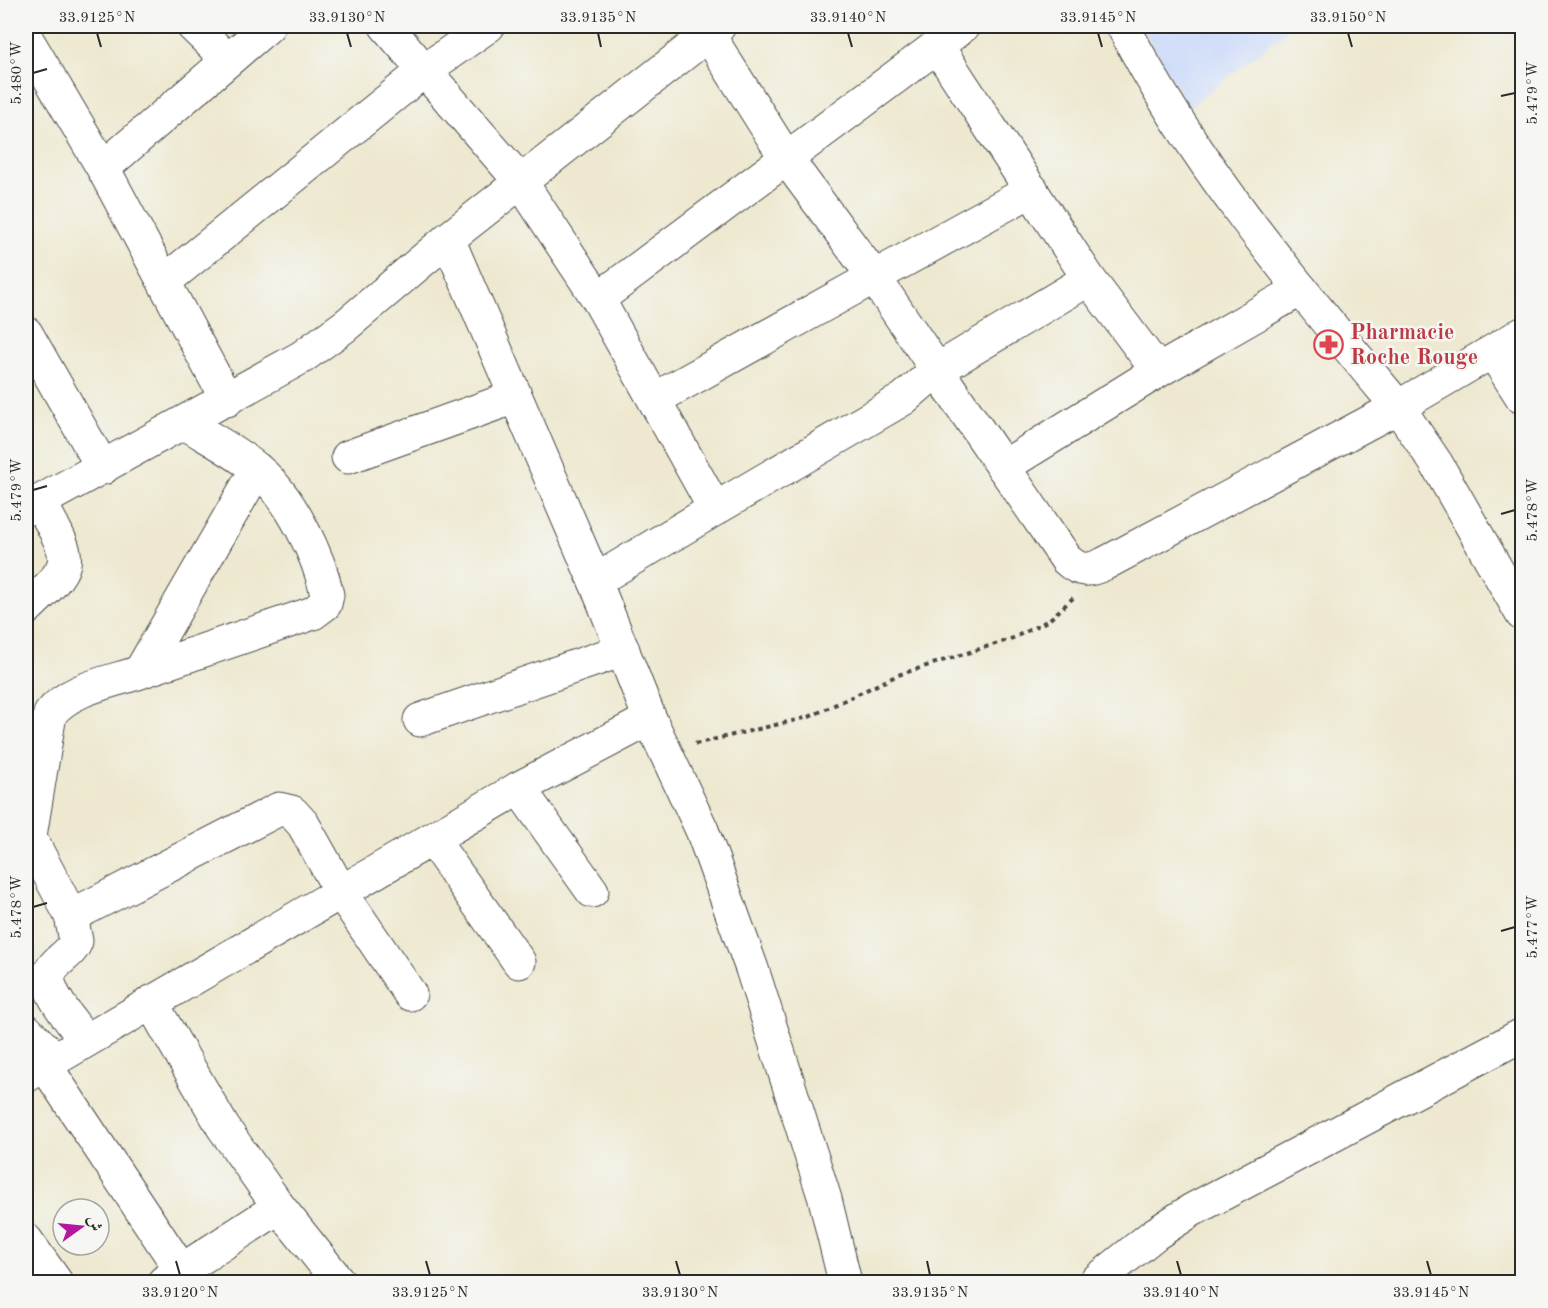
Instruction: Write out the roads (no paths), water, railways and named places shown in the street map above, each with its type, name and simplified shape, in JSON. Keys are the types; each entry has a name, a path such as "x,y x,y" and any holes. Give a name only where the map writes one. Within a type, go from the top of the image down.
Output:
{"street":[{"path":"193,26 228,60"},
{"path":"103,168 268,26"},
{"path":"386,26 521,182 598,299 715,509"},
{"path":"165,281 425,70 488,26"},
{"path":"598,299 963,26"},
{"path":"1123,26 1167,106 1198,155 1301,289 1398,407 1436,463 1522,614"},
{"path":"26,609 57,580 65,566 62,545 33,506 302,357 345,326 448,240 713,30 786,158 874,277 1067,560 1081,570 1094,569 1398,407 1522,334"},
{"path":"26,38 37,81 103,168 227,400"},
{"path":"937,46 1089,279 1158,371"},
{"path":"655,399 1032,190"},
{"path":"448,240 595,581 650,719 702,830 752,969 825,1199 844,1282"},
{"path":"595,581 903,399 938,370 1089,279"},
{"path":"1003,468 1158,371 1301,289"},
{"path":"26,333 103,468"},
{"path":"1493,352 1522,397"},
{"path":"348,457 515,397"},
{"path":"85,1040 54,996 48,981 52,969 76,941 71,916 28,833 51,714 57,705 70,697 313,613 325,604 325,587 299,526 279,492 257,469 185,423"},
{"path":"140,672 257,469"},
{"path":"420,720 623,650"},
{"path":"42,1066 519,788 650,719"},
{"path":"519,788 592,891"},
{"path":"71,916 279,809 292,812 303,824 340,892 410,994"},
{"path":"432,839 519,962"},
{"path":"151,1002 223,1127 279,1207 339,1282"},
{"path":"26,1030 42,1066 177,1279 279,1207"},
{"path":"1095,1282 1155,1234 1192,1210 1522,1035"},
{"path":"27,1246 56,1282"}],"place":[{"name":"Pharmacie Roche Rouge","path":"1329,344"}]}
